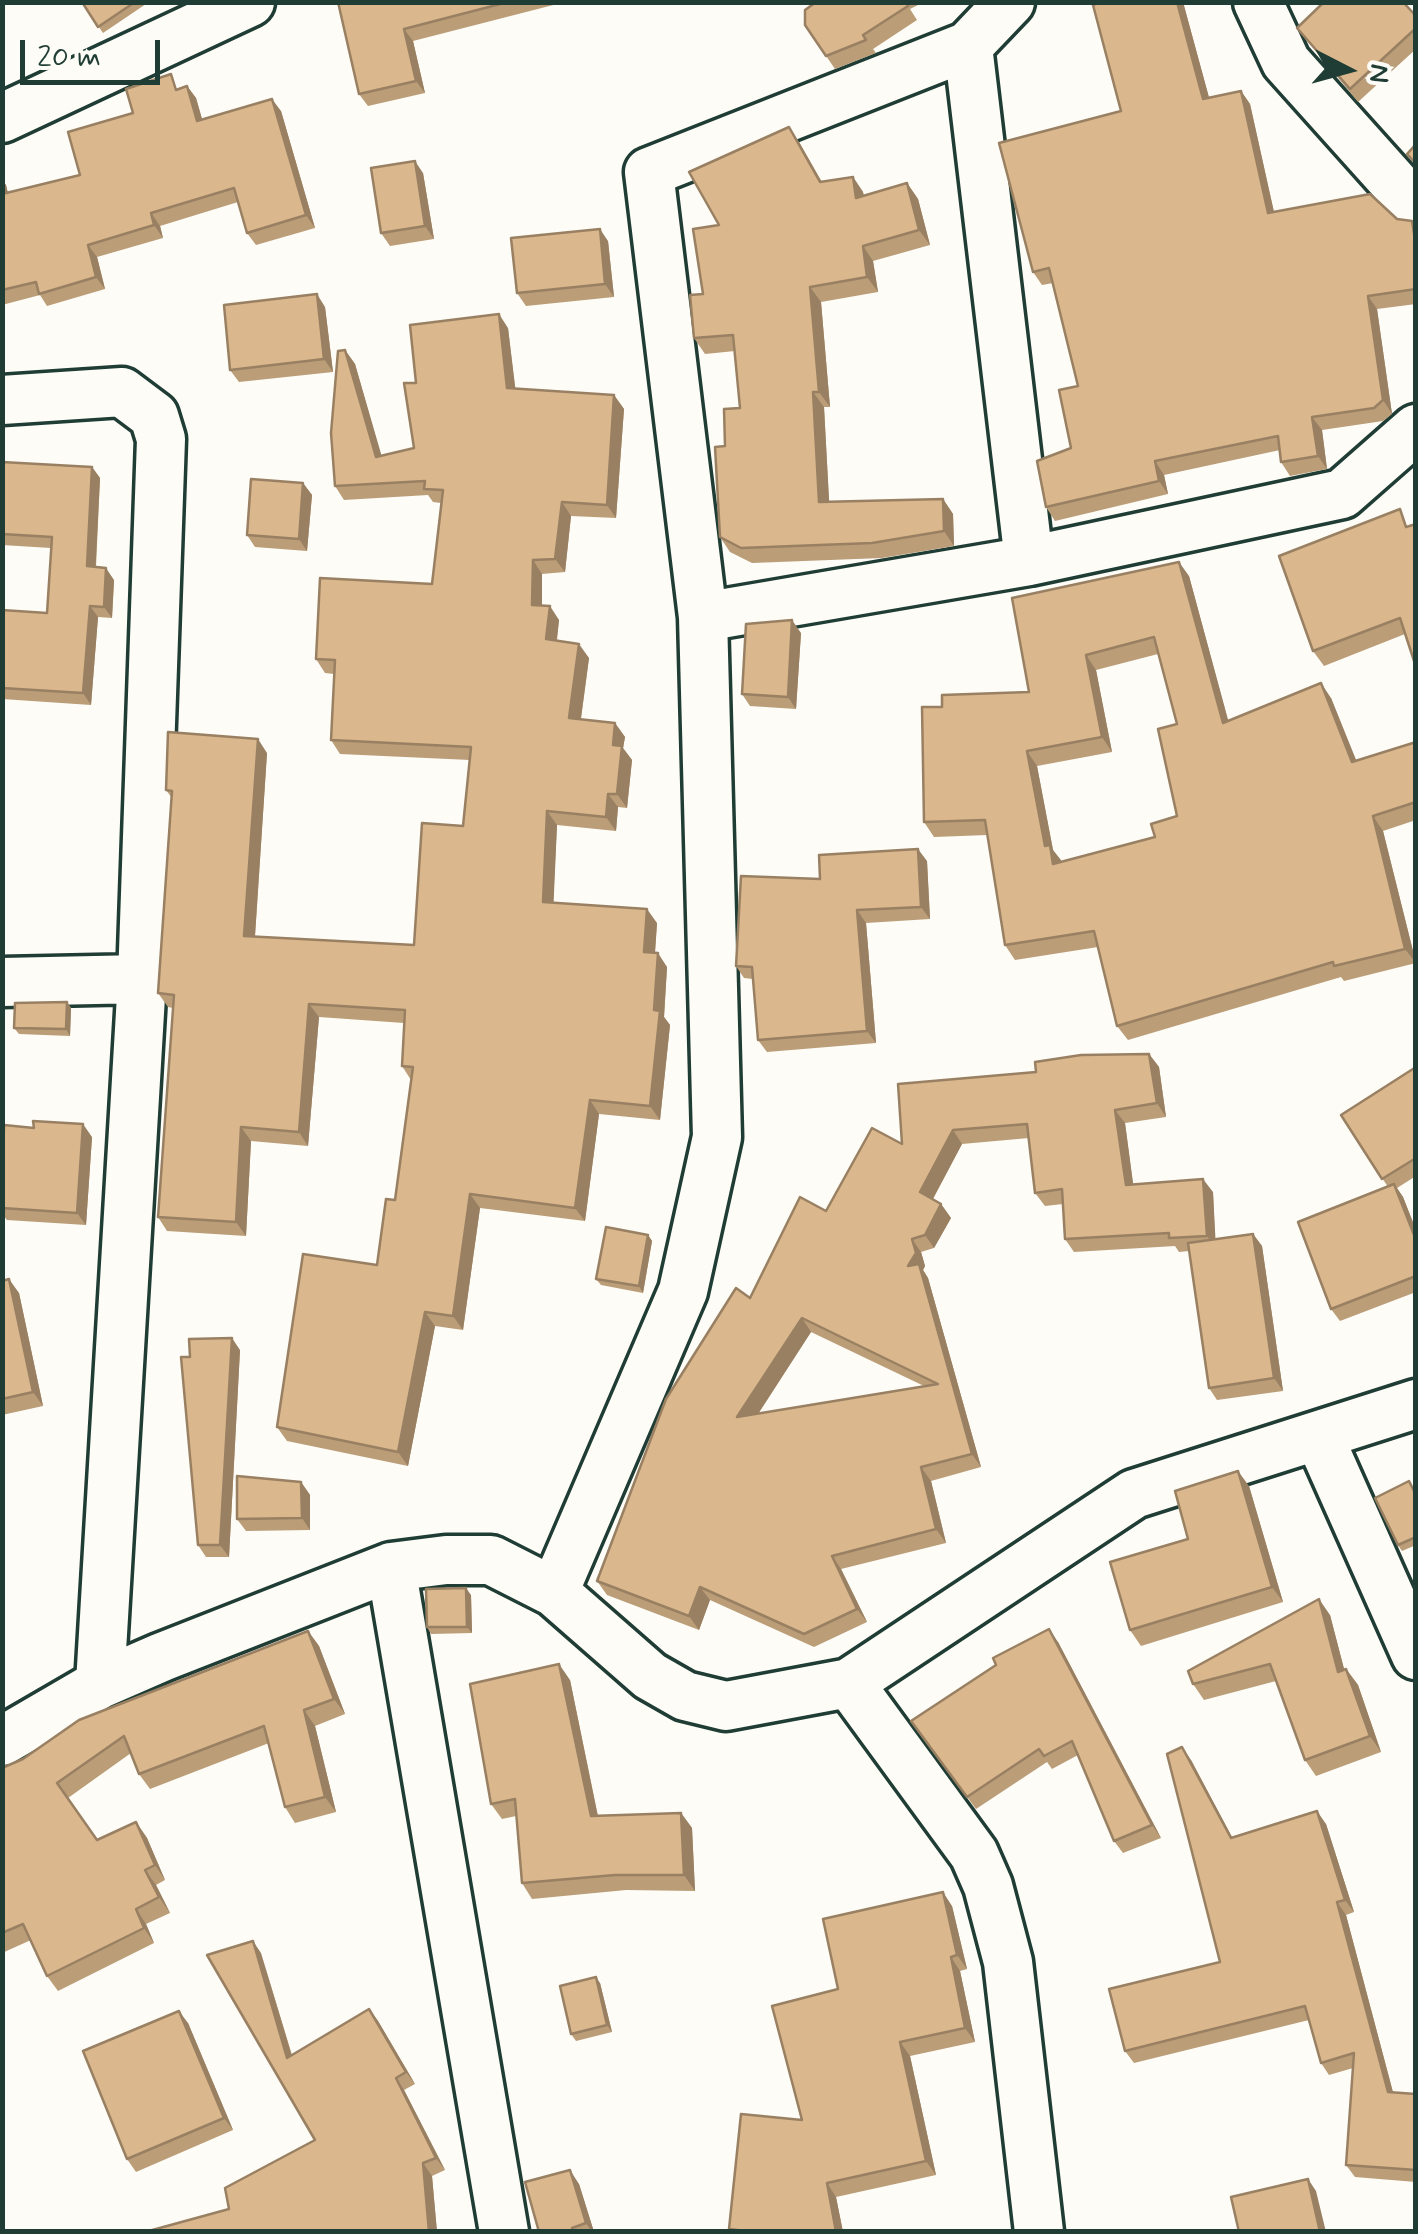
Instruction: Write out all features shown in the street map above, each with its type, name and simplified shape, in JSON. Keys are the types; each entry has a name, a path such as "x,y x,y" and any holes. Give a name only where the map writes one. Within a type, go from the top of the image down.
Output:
{"street":[{"path":"2,118 250,2"},
{"path":"554,1592 683,1292 717,1137 703,617 650,172 968,46 1010,2"},
{"path":"1258,2 1286,62 1416,207"},
{"path":"968,46 1028,561"},
{"path":"2,400 122,392 154,416 161,439 142,979 100,1684"},
{"path":"703,617 1028,561 1342,494 1416,428"},
{"path":"2,982 142,979"},
{"path":"2,1740 100,1684 391,1567 491,1560 554,1592 650,1676 685,1696 742,1704 850,1683 1134,1494 1416,1404"},
{"path":"1319,1437 1416,1655"},
{"path":"391,1567 504,2232"},
{"path":"850,1683 974,1854 988,1886 1008,1962 1038,2232"}],"building":[{"path":"82,2 135,2 98,27"},
{"path":"338,2 508,2 404,29 416,81 359,94"},
{"path":"816,2 906,2 908,6 863,35 866,40 826,56 805,25 805,10"},
{"path":"1177,2 1203,99 1241,91 1268,213 1370,194 1397,219 1412,221 1416,289 1368,296 1383,400 1374,408 1312,417 1318,456 1281,462 1278,436 1155,461 1159,481 1046,507 1037,461 1071,448 1059,390 1078,386 1049,268 1033,272 999,143 1121,111 1093,5"},
{"path":"1324,2 1403,2 1416,16 1416,28 1350,89 1297,28"},
{"path":"171,74 176,90 187,86 197,121 272,99 306,215 247,233 234,188 151,213 154,225 88,245 96,277 39,294 36,282 2,290 2,194 80,175 68,132 133,113 126,89"},
{"path":"789,127 820,182 853,177 856,198 907,183 919,230 863,246 867,277 810,287 819,392 813,392 819,502 943,499 944,531 872,543 741,548 720,537 715,447 725,446 724,409 740,408 733,335 694,338 690,295 703,294 693,229 719,225 689,172"},
{"path":"1416,144 1416,164 1407,154"},
{"path":"415,161 425,226 381,233 371,168"},
{"path":"600,229 605,284 517,293 511,238"},
{"path":"317,294 324,359 230,370 224,305"},
{"path":"499,314 507,388 614,395 607,505 562,502 555,559 533,560 532,605 550,606 546,639 579,644 569,718 615,723 613,745 622,746 617,794 608,794 606,817 547,811 543,902 647,909 644,952 658,953 654,1010 660,1011 650,1106 590,1100 575,1208 470,1194 453,1316 425,1312 398,1452 277,1427 303,1254 377,1265 386,1199 395,1200 413,1067 402,1066 405,1010 309,1004 299,1132 241,1127 236,1222 158,1217 174,995 158,993 172,791 166,790 168,732 258,739 244,936 414,945 422,823 463,826 471,747 331,740 335,660 316,659 320,578 432,584 443,490 424,489 425,481 335,486 331,433 338,351 345,350 376,457 414,448 404,383 416,383 410,325"},
{"path":"2,462 92,467 87,566 106,568 104,607 90,606 83,693 2,688 2,610 47,613 52,537 2,534"},
{"path":"251,479 303,483 299,539 247,535"},
{"path":"1400,509 1406,527 1416,524 1416,667 1400,618 1313,651 1279,556"},
{"path":"1179,562 1223,723 1321,683 1352,762 1416,742 1416,802 1373,816 1405,949 1334,966 1333,962 1117,1026 1094,931 1005,945 985,820 924,822 922,707 942,707 942,695 1029,692 1012,598","holes":["1154,637 1177,724 1158,729 1177,816 1151,824 1155,837 1053,864 1050,845 1045,846 1027,751 1102,737 1086,655"]},
{"path":"792,620 788,697 742,694 746,624"},
{"path":"918,849 921,907 857,910 867,1031 758,1040 752,967 736,966 741,876 820,879 819,855"},
{"path":"67,1002 66,1029 14,1028 15,1003"},
{"path":"1149,1054 1157,1103 1115,1110 1126,1185 1203,1179 1207,1236 1169,1238 1169,1233 1065,1239 1062,1189 1035,1193 1027,1124 953,1130 920,1192 941,1204 925,1235 912,1239 916,1253 908,1266 919,1264 972,1454 921,1467 936,1529 832,1556 857,1609 804,1634 700,1587 689,1616 597,1581 666,1399 736,1288 750,1298 800,1197 826,1211 872,1128 902,1144 898,1084 1036,1072 1035,1062 1081,1055","holes":["802,1318 938,1384 737,1417"]},
{"path":"1416,1067 1416,1158 1382,1179 1341,1115"},
{"path":"33,1121 83,1124 77,1213 2,1208 4,1125 34,1128"},
{"path":"1394,1184 1416,1240 1416,1276 1331,1309 1298,1222"},
{"path":"606,1227 648,1235 639,1286 596,1279"},
{"path":"1253,1234 1274,1378 1209,1388 1188,1243"},
{"path":"9,1279 33,1392 2,1399 2,1281"},
{"path":"232,1338 220,1545 198,1545 181,1357 190,1357 189,1339"},
{"path":"1238,1471 1272,1587 1130,1630 1110,1562 1188,1539 1175,1491"},
{"path":"237,1476 301,1482 302,1518 237,1519"},
{"path":"1409,1481 1416,1495 1416,1537 1398,1545 1375,1498"},
{"path":"466,1588 467,1627 427,1627 426,1589"},
{"path":"1319,1599 1338,1672 1346,1669 1370,1736 1305,1760 1270,1664 1193,1684 1188,1671"},
{"path":"1049,1629 1152,1825 1114,1841 1072,1741 1044,1756 1039,1749 967,1797 911,1721 996,1665 993,1658"},
{"path":"308,1631 334,1699 304,1710 325,1797 285,1807 264,1726 139,1774 124,1736 57,1783 97,1840 136,1822 155,1865 145,1870 159,1897 136,1909 144,1928 47,1976 23,1924 2,1933 2,1768 23,1759 79,1720"},
{"path":"559,1664 591,1816 681,1813 684,1875 615,1875 522,1883 515,1799 491,1804 470,1684"},
{"path":"1182,1747 1231,1838 1317,1811 1345,1900 1337,1902 1388,2092 1416,2094 1416,2170 1346,2165 1354,2053 1321,2063 1305,2006 1125,2051 1109,1989 1220,1962 1167,1754"},
{"path":"943,1892 957,1955 951,1957 965,2028 900,2042 926,2161 827,2183 836,2232 729,2229 741,2114 802,2120 772,2006 838,1989 823,1919"},
{"path":"253,1941 287,2058 369,2009 406,2072 396,2078 436,2158 423,2163 429,2232 145,2232 229,2209 225,2188 315,2140 207,1955"},
{"path":"596,1977 607,2025 571,2034 560,1986"},
{"path":"179,2011 224,2118 127,2159 83,2051"},
{"path":"570,2170 586,2223 572,2228 574,2232 539,2232 525,2182"},
{"path":"1308,2179 1320,2232 1239,2232 1231,2197"}]}
